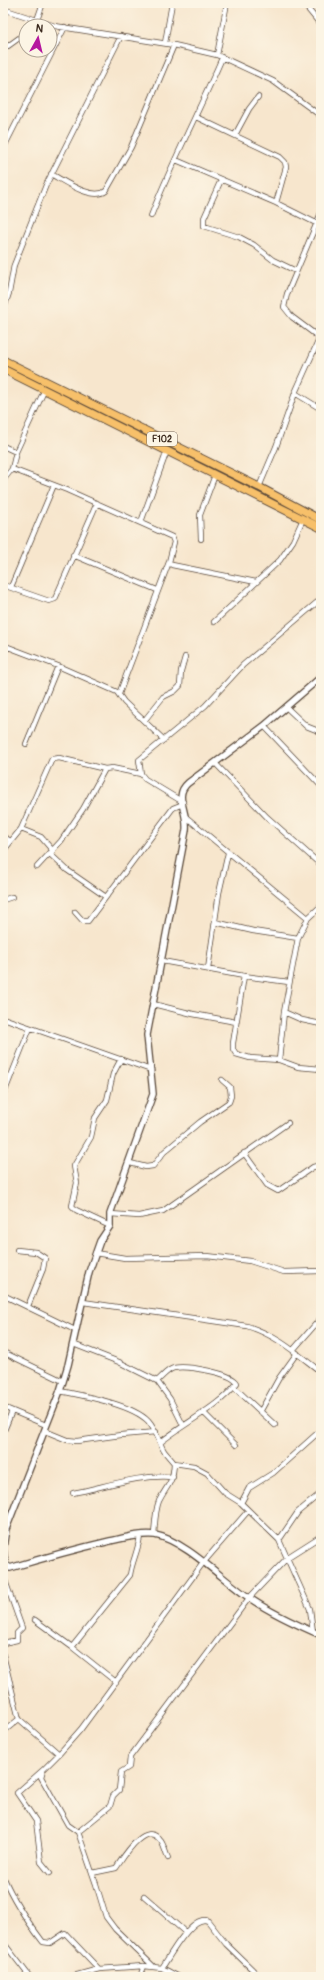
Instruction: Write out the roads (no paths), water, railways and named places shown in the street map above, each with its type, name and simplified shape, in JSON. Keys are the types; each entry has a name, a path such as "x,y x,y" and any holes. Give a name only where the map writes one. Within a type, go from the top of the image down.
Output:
{"main road":[{"name":"F102","path":"3,360 259,486 321,520"},
{"name":"F102","path":"3,369 44,391 321,528"}],"street":[{"path":"38,18 43,3"},
{"path":"164,43 172,3"},
{"path":"217,55 227,3"},
{"path":"303,3 321,25"},
{"path":"3,9 31,18"},
{"path":"58,25 164,43 217,55 273,82 321,116"},
{"path":"3,149 65,27"},
{"path":"3,311 9,293 14,265 51,174 122,36"},
{"path":"3,45 8,46 18,39"},
{"path":"51,174 75,188 95,194 103,194 106,191 131,147 174,45"},
{"path":"151,216 164,182 176,160 222,58"},
{"path":"235,135 249,109 258,97"},
{"path":"196,117 276,154 285,162 286,167 276,203"},
{"path":"176,160 276,203 316,223"},
{"path":"221,180 204,218 204,226 239,237 254,245 273,260 296,272"},
{"path":"259,486 276,447 295,393 320,336 292,317 284,307 296,272 321,213"},
{"path":"3,485 4,479 12,469 16,452 44,391"},
{"path":"295,393 321,409"},
{"path":"3,446 16,452"},
{"path":"141,522 167,452"},
{"path":"12,469 97,503 172,537 174,542 169,562 157,590 119,694"},
{"path":"201,539 200,515 215,475"},
{"path":"11,587 54,485"},
{"path":"3,585 49,601 53,601 97,503"},
{"path":"214,622 287,552 303,519"},
{"path":"73,555 157,590"},
{"path":"169,562 180,567 256,582"},
{"path":"183,803 145,779 141,774 139,760 205,706 243,665 321,599"},
{"path":"3,654 5,646 105,686 119,694 124,702 164,740"},
{"path":"144,721 163,697 175,691 180,686 185,657"},
{"path":"26,744 58,666"},
{"path":"321,677 264,726 182,788 180,795 186,817 186,830 146,1040 153,1094 130,1163 110,1214 110,1226 95,1253 60,1391 6,1529 3,1548 4,1569 60,1553 140,1535 154,1535 170,1540 204,1563 249,1598 285,1620 321,1635"},
{"path":"286,707 306,726 321,732"},
{"path":"264,726 321,786"},
{"path":"3,851 21,829 52,759 59,758 76,764 112,768 141,774"},
{"path":"216,763 267,817 321,865"},
{"path":"37,867 51,853 83,809 106,768"},
{"path":"74,912 83,921 88,921 174,808 183,803"},
{"path":"186,817 308,918"},
{"path":"21,829 41,837 51,853 68,870 106,897"},
{"path":"3,837 11,841"},
{"path":"208,969 219,893 228,852"},
{"path":"3,900 12,897"},
{"path":"279,1060 284,1012 298,938 308,918 321,906"},
{"path":"215,922 253,931 298,938"},
{"path":"162,962 289,982"},
{"path":"244,976 232,1043 236,1054 250,1058 279,1060 298,1067 321,1069"},
{"path":"153,1004 192,1014 236,1022"},
{"path":"284,1012 302,1020 321,1024"},
{"path":"3,1018 151,1070"},
{"path":"3,1096 30,1028"},
{"path":"110,1226 76,1210 72,1206 77,1183 73,1170 76,1161 92,1137 95,1118 107,1100 113,1074 121,1059"},
{"path":"130,1163 146,1167 153,1166 169,1148 200,1122 229,1102 231,1096 230,1086 222,1080"},
{"path":"110,1214 139,1216 164,1211 288,1123"},
{"path":"244,1153 267,1185 278,1191 313,1167 321,1166"},
{"path":"17,1250 36,1252 45,1258 44,1269 28,1306"},
{"path":"95,1253 125,1258 207,1256 250,1262 284,1272 321,1271"},
{"path":"3,1295 75,1330"},
{"path":"83,1302 240,1325 259,1330 296,1351 321,1372"},
{"path":"260,1412 296,1351 321,1318"},
{"path":"73,1344 119,1362 157,1381 170,1399 183,1425"},
{"path":"3,1352 63,1381"},
{"path":"157,1381 174,1368 189,1368 216,1373 236,1381 234,1387 203,1412 161,1442"},
{"path":"234,1387 275,1424"},
{"path":"60,1391 95,1398 133,1412 148,1422 156,1432 164,1451 174,1463 194,1466 207,1473 225,1493 241,1503 248,1511 262,1522 278,1540 288,1557 310,1609 313,1632"},
{"path":"3,1407 67,1440 77,1441 126,1434 156,1432"},
{"path":"3,1433 12,1411"},
{"path":"203,1412 236,1445"},
{"path":"241,1503 249,1488 273,1473 321,1430"},
{"path":"154,1535 156,1510 172,1477 174,1463"},
{"path":"73,1494 112,1484 158,1477 172,1477"},
{"path":"278,1540 298,1512 321,1493"},
{"path":"50,1873 41,1862 36,1821 17,1793 59,1754 81,1729 204,1563 248,1511"},
{"path":"72,1647 130,1574 139,1544 140,1535"},
{"path":"78,1832 110,1806 113,1796 119,1790 121,1772 129,1767 130,1757 249,1598 288,1557 321,1536"},
{"path":"3,1575 22,1628 17,1633 17,1640 3,1643"},
{"path":"35,1620 116,1682"},
{"path":"3,1654 19,1719 59,1754"},
{"path":"3,1686 10,1682"},
{"path":"3,1732 19,1719"},
{"path":"43,1770 41,1777 43,1785 68,1825 78,1832 106,1917 114,1930 153,1966"},
{"path":"92,1873 116,1868 135,1842 147,1835 155,1836 160,1840 168,1858"},
{"path":"3,1876 10,1893 28,1923 44,1942 50,1943 65,1933 99,1969"},
{"path":"144,1896 185,1932"},
{"path":"162,1968 185,1932 200,1919 208,1921 226,1944 260,1977"},
{"path":"3,1942 30,1977"},
{"path":"140,1977 144,1966"},
{"path":"70,1977 99,1969 144,1966 162,1968 179,1977"}]}
